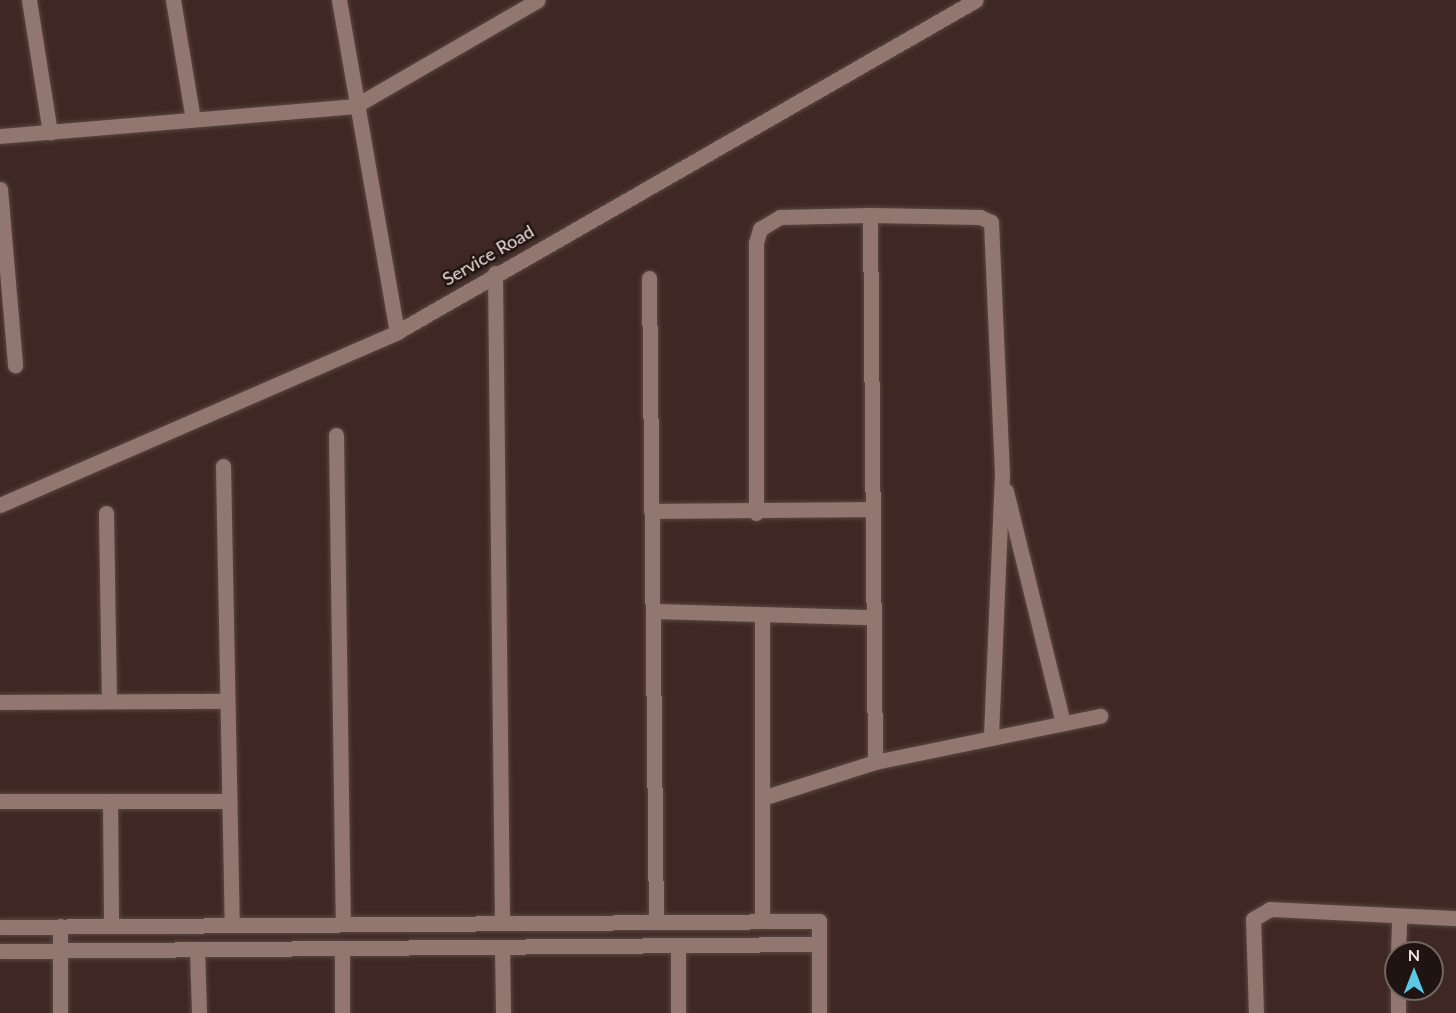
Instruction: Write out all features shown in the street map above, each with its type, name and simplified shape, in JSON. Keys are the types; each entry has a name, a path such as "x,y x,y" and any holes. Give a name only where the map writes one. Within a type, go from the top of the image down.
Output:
{"street":[{"path":"29,0 50,132"},
{"path":"173,0 193,119"},
{"path":"339,0 355,106 397,332"},
{"path":"0,136 355,106 538,0"},
{"name":"Service Road","path":"0,505 397,332 495,273 976,0"},
{"path":"0,189 15,365"},
{"path":"870,215 875,762"},
{"path":"756,513 756,243 760,229 780,217 870,215 980,217 991,222 1002,473 991,738"},
{"path":"495,273 502,922"},
{"path":"649,278 656,921"},
{"path":"336,435 343,924"},
{"path":"223,466 232,925"},
{"path":"1002,473 1063,723"},
{"path":"651,511 756,513 873,509"},
{"path":"106,513 109,701"},
{"path":"653,611 762,617 874,618"},
{"path":"762,617 762,921"},
{"path":"0,702 228,701"},
{"path":"762,798 875,762 1100,716"},
{"path":"0,801 229,801"},
{"path":"110,801 111,926"},
{"path":"1256,1013 1252,919 1270,909 1456,918"},
{"path":"1398,941 1399,917"},
{"path":"0,927 819,921 819,1013"},
{"path":"60,926 60,1013"},
{"path":"0,951 819,944"},
{"path":"678,945 678,1013"},
{"path":"502,947 503,1013"},
{"path":"342,948 342,1013"},
{"path":"197,949 199,1013"}]}
